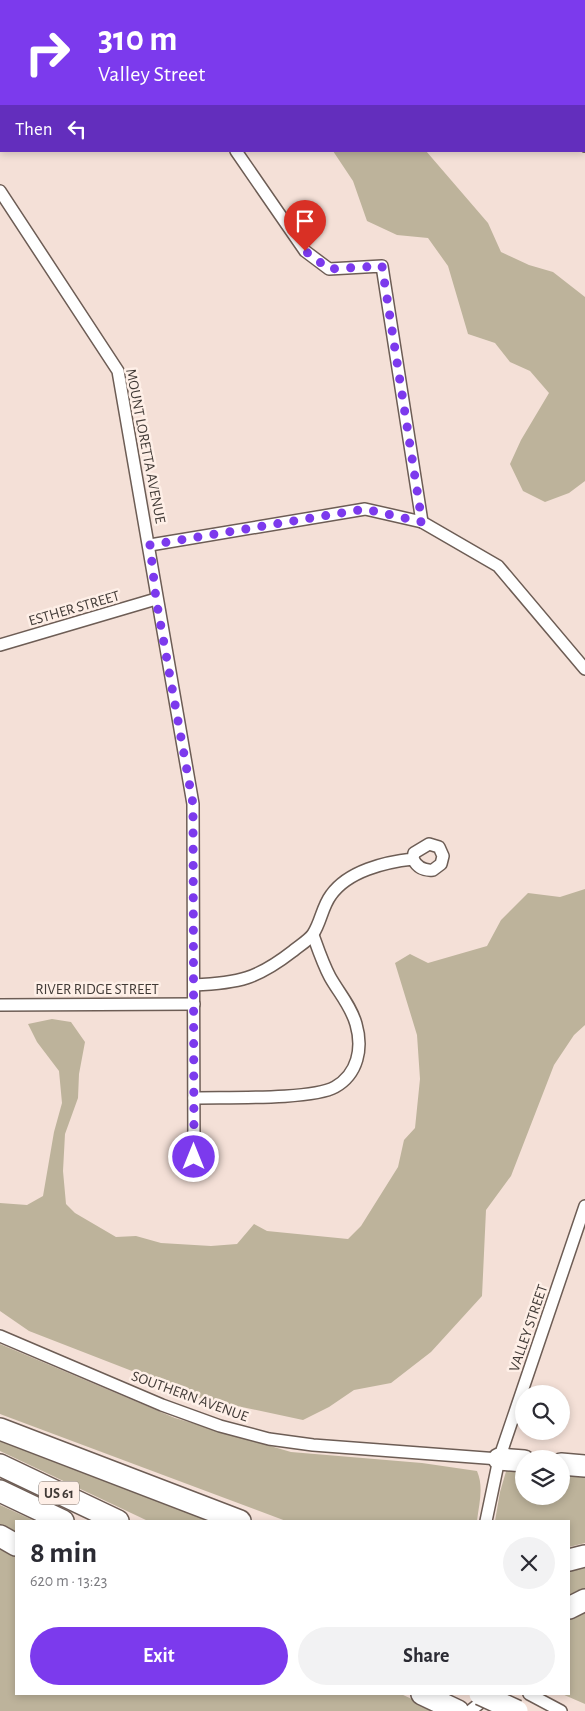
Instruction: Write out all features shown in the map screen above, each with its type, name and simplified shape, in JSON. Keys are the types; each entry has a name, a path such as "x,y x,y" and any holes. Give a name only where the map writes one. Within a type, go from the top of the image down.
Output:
{"highway":[{"path":"0,1429 237,1520"},
{"path":"499,1459 515,1460"},
{"name":"US 61","path":"0,1465 116,1520"},
{"path":"570,1465 585,1466"},
{"name":"US 61","path":"0,1491 61,1520"},
{"path":"0,1536 15,1545"},
{"path":"570,1560 585,1556"},
{"path":"570,1608 585,1600"},
{"path":"424,1695 458,1711"},
{"path":"482,1695 517,1711"}],"street":[{"path":"237,152 305,251 329,269 382,266 422,522"},
{"name":"MOUNT LORETTA AVENUE","path":"0,191 4,208 118,371 150,545 156,599 193,804 194,1157"},
{"path":"150,545 365,509 422,522 498,566 585,669"},
{"name":"ESTHER STREET","path":"0,645 156,599"},
{"path":"194,985 225,984 256,975 272,966 313,935 321,914 332,894 353,876 378,866 413,859"},
{"path":"194,1098 309,1094 334,1088 349,1076 358,1061 360,1044 356,1024 349,1006 323,964 313,935"},
{"name":"RIVER RIDGE STREET","path":"0,1005 194,1004"},
{"name":"VALLEY STREET","path":"486,1520 499,1459 585,1206"},
{"name":"SOUTHERN AVENUE","path":"0,1336 162,1405 220,1426 269,1439 314,1445 499,1459"},
{"path":"470,1711 490,1695"},
{"path":"531,1695 561,1711"}],"shaded area":[{"path":"334,152 427,152 488,223 501,252 529,265 553,272 585,297 585,481 569,493 545,502 523,491 510,464 521,440 549,393 530,371 510,362 495,343 468,334 448,266 428,238 397,235 367,221 353,181"},
{"path":"585,889 585,1025 574,1035 554,1065 511,1176 486,1210 482,1296 431,1352 391,1383 354,1390 329,1407 303,1420 185,1395 132,1371 29,1331 0,1311 0,1203 27,1205 43,1196 54,1132 62,1103 59,1071 37,1042 28,1024 52,1019 71,1022 85,1042 79,1074 78,1098 65,1134 63,1171 66,1204 75,1213 116,1237 136,1236 161,1243 211,1246 237,1244 254,1224 267,1231 348,1239 361,1226 398,1167 404,1140 415,1128 420,1079 417,1035 395,963 410,954 428,963 487,946 501,920 528,893 560,897"},
{"path":"0,1344 175,1418 291,1452 422,1463 477,1471 481,1489 477,1520 283,1520 0,1414"},
{"path":"0,1441 209,1520 146,1520 0,1451"},
{"path":"515,1467 515,1505 570,1505 570,1470 585,1472 585,1543 570,1547 570,1520 495,1520 500,1492 507,1468"},
{"path":"0,1505 33,1520 15,1520 15,1534 0,1525"},
{"path":"0,1546 15,1555 15,1695 403,1695 438,1711 0,1711"},
{"path":"585,1565 585,1593 570,1600 570,1571"},
{"path":"585,1612 585,1704 564,1695 570,1695 570,1620"}],"route":[{"path":"194,1157 193,804 156,599 150,545 365,509 422,522 382,266 329,269 305,251"}]}
